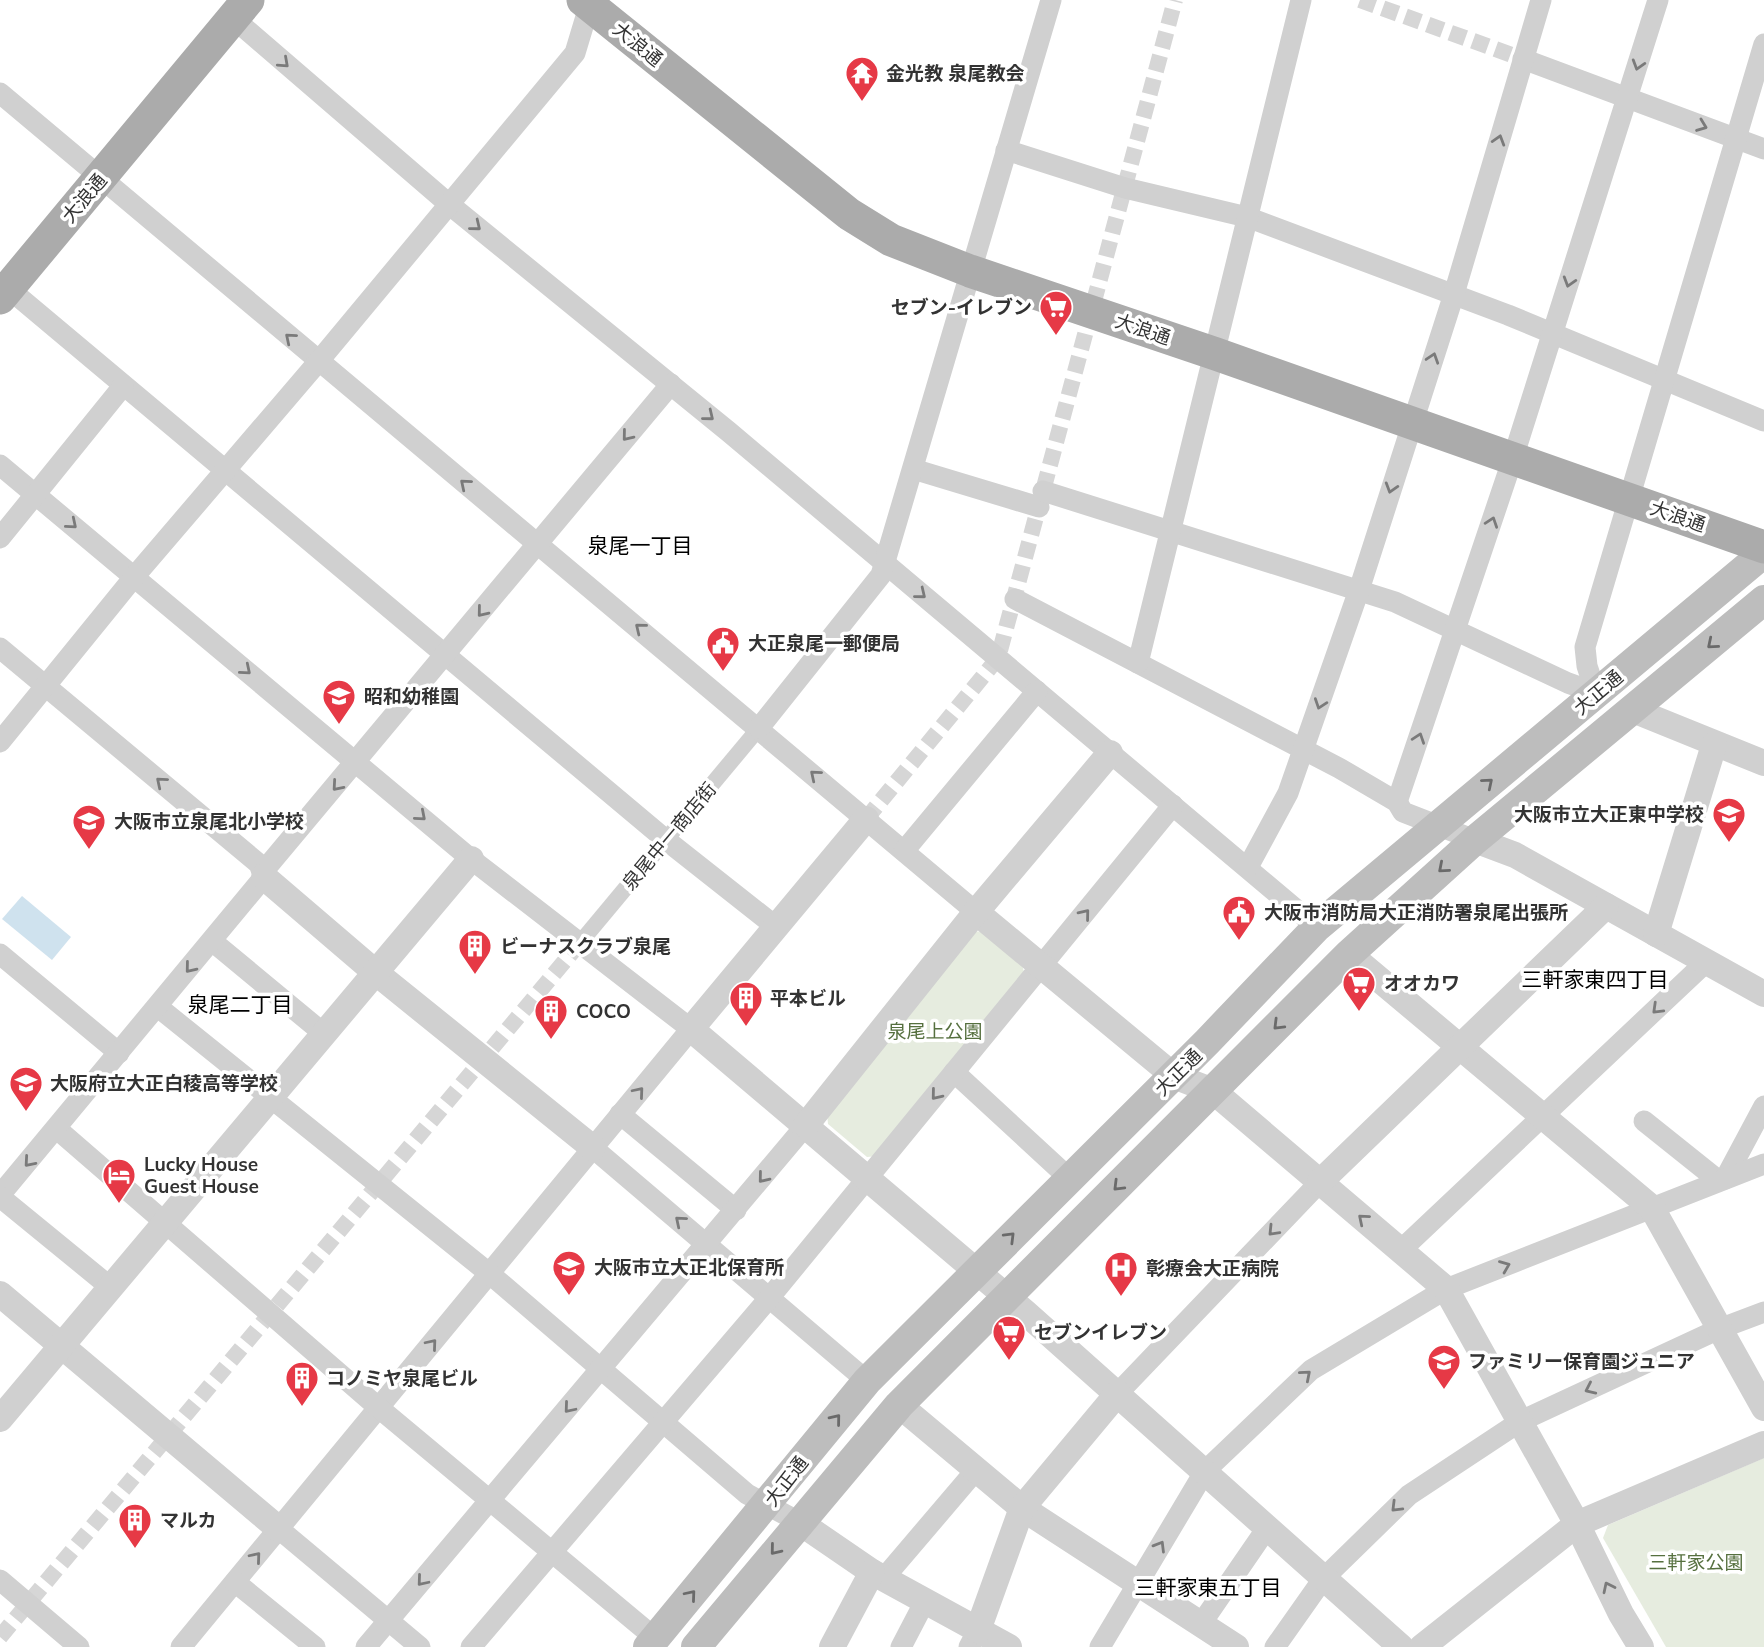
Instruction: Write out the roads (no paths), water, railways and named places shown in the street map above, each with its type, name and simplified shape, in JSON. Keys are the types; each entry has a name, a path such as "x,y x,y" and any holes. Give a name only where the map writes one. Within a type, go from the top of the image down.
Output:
{"main road":[{"name":"大浪通","path":"588,2 869,228 891,240 970,271 1216,354 1764,547"},
{"name":"大浪通","path":"4,293 240,9"},
{"name":"大正通","path":"651,1642 768,1505 867,1381 1174,1076 1317,927 1764,553"},
{"name":"大正通","path":"696,1647 899,1405 1349,954 1475,840 1764,600"}],"street":[{"path":"759,728 881,575 1051,0"},
{"path":"1138,663 1301,0"},
{"path":"1248,867 1288,793 1359,590 1454,294 1541,0"},
{"path":"1396,802 1513,458 1658,0"},
{"path":"0,742 134,577 318,362 575,53 588,2"},
{"path":"240,9 450,205 671,384 1317,927"},
{"path":"1597,693 1587,666 1585,647 1764,44"},
{"path":"1523,59 1764,149"},
{"path":"0,93 1042,967 1174,1076 1213,1091 1446,1289 1521,1421 1577,1524 1621,1614 1641,1647"},
{"path":"1006,150 1125,188 1247,217 1553,333 1764,421"},
{"path":"4,293 123,386 666,840 775,926"},
{"path":"109,1286 0,1196 264,877 267,867 358,762 671,384"},
{"path":"0,538 123,386"},
{"path":"0,465 471,859 691,1029 806,1125 1118,1393 1401,1647"},
{"path":"913,469 1171,530 1359,590 1456,629 1568,683 1597,693"},
{"path":"1015,599 1304,750 1396,802 1403,812 1515,855 1764,994"},
{"path":"0,648 258,864 264,877 375,972 593,1148 867,1381"},
{"path":"904,851 1037,691"},
{"path":"1633,710 1764,763"},
{"name":"泉尾中一商店街","path":"579,944 759,728"},
{"path":"1656,934 1714,745"},
{"path":"366,1647 708,1245 976,912 1110,753"},
{"path":"471,1647 769,1297 1173,805"},
{"path":"181,1647 866,819"},
{"path":"0,1419 109,1286 471,859"},
{"path":"974,1638 1022,1508 1118,1393 1320,1182 1459,1044 1605,906"},
{"path":"212,941 323,1033"},
{"path":"0,954 119,1053"},
{"path":"1349,954 1652,1208 1764,1408"},
{"path":"1401,1250 1545,1118 1706,962"},
{"path":"158,1007 490,1275 747,1494 799,1522 878,1575 925,1601 974,1638 1009,1647"},
{"path":"954,1072 1070,1179"},
{"path":"1722,1180 1764,1106"},
{"path":"620,1114 736,1210"},
{"path":"1644,1121 1722,1180"},
{"path":"57,1129 379,1408 551,1552 651,1642"},
{"path":"1100,1647 1205,1471 1311,1370 1446,1289 1764,1164"},
{"path":"0,1294 420,1647"},
{"path":"1275,1647 1324,1579 1409,1495 1521,1421 1719,1329 1764,1312"},
{"path":"899,1405 1022,1508 1236,1647"},
{"path":"1422,1647 1577,1524 1764,1444"},
{"path":"832,1647 878,1575 976,1470"},
{"path":"1201,1624 1267,1528"},
{"path":"0,1580 79,1647"},
{"path":"235,1582 315,1647"},
{"path":"901,1647 925,1601"}],"water":[{"path":"22,896 71,937 52,960 2,919"}],"tunnel":[{"path":"866,819 998,658 1175,0"},
{"path":"1360,0 1523,59"},
{"path":"0,1637 579,944"}],"place":[{"name":"金光教 泉尾教会","path":"862,103"},
{"name":"セブン-イレブン","path":"1056,337"},
{"name":"大正泉尾一郵便局","path":"723,673"},
{"name":"昭和幼稚園","path":"339,726"},
{"name":"大阪市立大正東中学校","path":"1729,844"},
{"name":"大阪市立泉尾北小学校","path":"89,851"},
{"name":"大阪市消防局大正消防署泉尾出張所","path":"1239,942"},
{"name":"ビーナスクラブ泉尾","path":"475,976"},
{"name":"オオカワ","path":"1359,1013"},
{"name":"平本ビル","path":"746,1028"},
{"name":"COCO","path":"551,1041"},
{"name":"大阪府立大正白稜高等学校","path":"26,1113"},
{"name":"Lucky House Guest House","path":"119,1205"},
{"name":"大阪市立大正北保育所","path":"569,1297"},
{"name":"彰療会大正病院","path":"1121,1298"},
{"name":"セブンイレブン","path":"1009,1362"},
{"name":"ファミリー保育園ジュニア","path":"1444,1391"},
{"name":"コノミヤ泉尾ビル","path":"302,1408"},
{"name":"マルカ","path":"135,1550"}],"district":[{"name":"泉尾一丁目","path":"640,545"},
{"name":"三軒家東四丁目","path":"1595,979"},
{"name":"泉尾二丁目","path":"240,1004"},
{"name":"三軒家東五丁目","path":"1208,1587"}],"park label":[{"name":"泉尾上公園","path":"935,1031"},
{"name":"三軒家公園","path":"1696,1562"}]}
